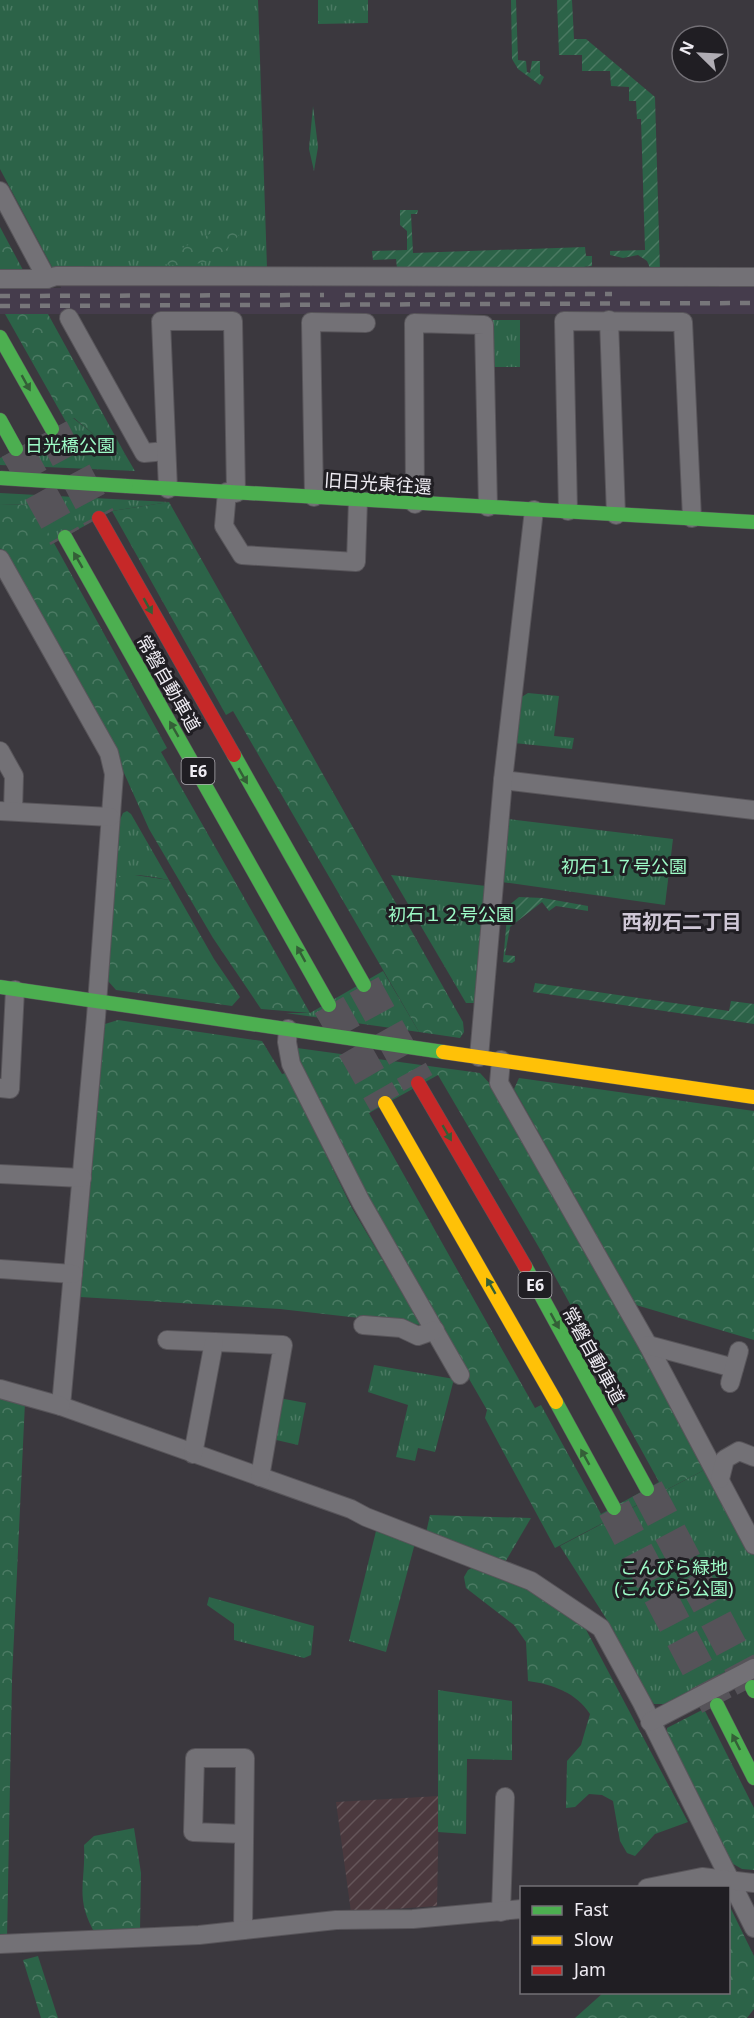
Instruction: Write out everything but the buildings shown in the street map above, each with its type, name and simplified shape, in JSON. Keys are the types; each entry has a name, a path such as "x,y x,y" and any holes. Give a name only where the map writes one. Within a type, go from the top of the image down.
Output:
{"main road":[{"path":"0,337 52,429"},
{"path":"0,420 16,449"},
{"name":"旧日光東往還","path":"0,478 754,522"},
{"name":"常磐自動車道","path":"99,518 363,985"},
{"name":"常磐自動車道","path":"64,537 329,1005"},
{"path":"8,988 754,1097"},
{"name":"常磐自動車道","path":"418,1083 525,1266 648,1489"},
{"name":"E6","path":"385,1103 494,1291 614,1508"},
{"path":"717,1705 754,1778"}],"street":[{"path":"0,192 47,279"},
{"path":"0,279 47,279 56,276 754,277"},
{"path":"69,318 144,453 166,451"},
{"path":"609,320 616,515"},
{"path":"168,489 161,321 233,321 232,492 224,526 242,555 356,562 358,500"},
{"path":"568,511 564,321 683,322 692,518"},
{"path":"314,497 311,322 366,323"},
{"path":"415,504 414,323 484,325 488,507"},
{"path":"479,1057 503,780 534,510"},
{"path":"0,559 109,753 114,774 97,1002 61,1406"},
{"path":"0,750 14,776 6,811 110,817"},
{"path":"503,780 754,810"},
{"path":"0,1088 10,1089 8,988"},
{"path":"288,1029 287,1042 291,1064 361,1202 460,1375"},
{"path":"501,1060 499,1083 648,1345 754,1545"},
{"path":"0,1174 82,1178"},
{"path":"0,1269 73,1274"},
{"path":"363,1325 400,1328 418,1336 435,1330"},
{"path":"167,1340 283,1345 260,1478"},
{"path":"193,1455 214,1342"},
{"path":"648,1345 734,1367"},
{"path":"0,1389 61,1406 193,1455 351,1509 531,1581 601,1628 754,1928"},
{"path":"720,1479 725,1459 739,1451 754,1457"},
{"path":"650,1722 754,1668"},
{"path":"243,1930 245,1758 195,1758 193,1832 244,1834"},
{"path":"501,1912 504,1797"},
{"path":"653,1886 702,1877 754,1883"},
{"path":"0,1944 199,1935 336,1920 413,1919 520,1909"}],"shaded area":[{"path":"754,282 754,314 0,314 0,288 61,288 60,285"},
{"path":"439,1796 437,1906 351,1912 336,1802"}],"green space":[{"path":"0,0 258,0 267,268 53,269 0,169"},
{"path":"318,0 368,0 368,23 318,24"},
{"path":"511,0 516,0 518,60 526,61 527,72 530,73 532,61 540,61 540,74 544,77 540,85 518,69 512,59"},
{"path":"557,0 572,0 574,39 586,39 655,97 660,271 650,268 647,261 638,255 623,258 610,255 610,251 645,250 641,119 637,119 636,101 629,101 629,87 611,86 610,71 582,71 582,55 559,55"},
{"path":"313,106 318,147 314,171 309,149"},
{"path":"400,210 418,210 417,214 411,214 413,253 585,247 586,256 592,256 592,266 572,269 397,268 396,259 373,260 372,251 407,250 407,231 400,225"},
{"path":"237,220 241,232 232,244 212,259 191,265 153,263"},
{"path":"0,227 23,270 0,269"},
{"path":"5,314 48,314 125,454 121,457 74,418 66,422"},
{"path":"491,320 520,320 520,367 491,367"},
{"name":"日光橋公園","path":"73,418 121,456 125,454 135,471 0,465 0,458"},
{"path":"0,493 169,502 112,511 53,543 33,505 0,504"},
{"path":"169,502 463,1022 464,1032 460,1038 419,1032 233,711 226,715 112,511"},
{"path":"0,504 33,505 167,748 161,752 310,1013 261,1009 213,938 149,829 120,764 0,548"},
{"path":"528,693 559,696 554,736 574,738 572,749 514,743 520,698"},
{"path":"127,811 131,814 169,880 135,875 114,879 118,824 123,813"},
{"name":"初石１７号公園","path":"507,819 673,839 665,905 502,882"},
{"path":"128,874 169,880 214,959 240,997 232,1006 116,990 108,981 114,879"},
{"name":"初石１２号公園","path":"391,875 486,886 475,1003 466,1003"},
{"path":"519,897 543,898 588,906 588,911 556,906 549,911 542,902 510,927 505,955 515,956 515,961 503,962 508,906"},
{"path":"383,971 419,1032 286,1013 310,1013"},
{"path":"535,983 729,1011 731,1001 754,1004 754,1024 533,992"},
{"path":"118,1020 262,1041 282,1074 286,1073 352,1208 421,1325 280,1309 80,1297 105,1024"},
{"path":"297,1048 480,1073 492,1086 708,1468 555,1548 485,1418 487,1410 379,1223 296,1055","holes":["438,1075 541,1251 605,1368 599,1373 659,1482 601,1514 541,1405 535,1408 369,1113"]},
{"path":"519,1078 754,1111 754,1340 636,1305 514,1089"},
{"path":"374,1365 454,1379 435,1452 418,1448 415,1461 396,1457 408,1405 368,1392"},
{"path":"0,1393 25,1402 12,1679 7,1939 0,1939"},
{"path":"279,1398 306,1403 298,1445 272,1439"},
{"name":"こんぴら緑地 (こんぴら公園)","path":"708,1468 754,1555 754,1657 664,1704 654,1704 632,1672 614,1631 560,1546"},
{"path":"430,1515 531,1518 504,1564 426,1533"},
{"path":"377,1527 415,1543 386,1652 349,1641"},
{"path":"477,1565 527,1586 582,1622 688,1822 655,1834 635,1856 627,1853 620,1841 613,1801 602,1795 589,1794 575,1807 566,1808 567,1761 581,1745 590,1714 571,1695 546,1684 528,1681 526,1642 514,1625 466,1588 464,1577 468,1570"},
{"path":"209,1597 314,1626 311,1655 304,1658 234,1640 234,1624 207,1605"},
{"path":"438,1690 512,1701 512,1760 467,1759 466,1834 438,1832"},
{"path":"704,1709 754,1808 754,1870 742,1869 728,1861 667,1734 667,1728"},
{"path":"134,1828 141,1873 140,1931 96,1935 89,1922 83,1900 84,1845 94,1836"},
{"path":"730,1907 754,1956 754,2009 747,2018 575,2018 602,1994 730,1994"},
{"path":"38,1956 58,2018 41,2018 23,1960"}],"tunnel":[{"path":"52,429 99,518"},
{"path":"16,449 65,537"},
{"path":"364,985 418,1083"},
{"path":"329,1005 385,1103"},
{"path":"647,1489 752,1687"},
{"path":"614,1508 717,1705"}],"railway":[{"path":"345,295 612,294"},
{"path":"0,296 324,295"},
{"path":"0,306 754,303"}],"traffic: fast":[{"path":"0,337 52,429"},
{"path":"0,420 16,449"},
{"path":"0,478 126,486"},
{"path":"126,486 754,522"},
{"path":"65,537 329,1005"},
{"path":"234,755 364,985"},
{"path":"0,987 443,1052"},
{"path":"525,1266 647,1489"},
{"path":"556,1402 614,1508"},
{"path":"752,1687 754,1691"},
{"path":"717,1705 754,1778"}],"traffic: slow":[{"path":"443,1052 754,1097"},
{"path":"385,1103 556,1402"}],"traffic: jam":[{"path":"99,518 234,755"},
{"path":"418,1083 525,1266"}],"district":[{"name":"西初石二丁目","path":"682,921"}]}
